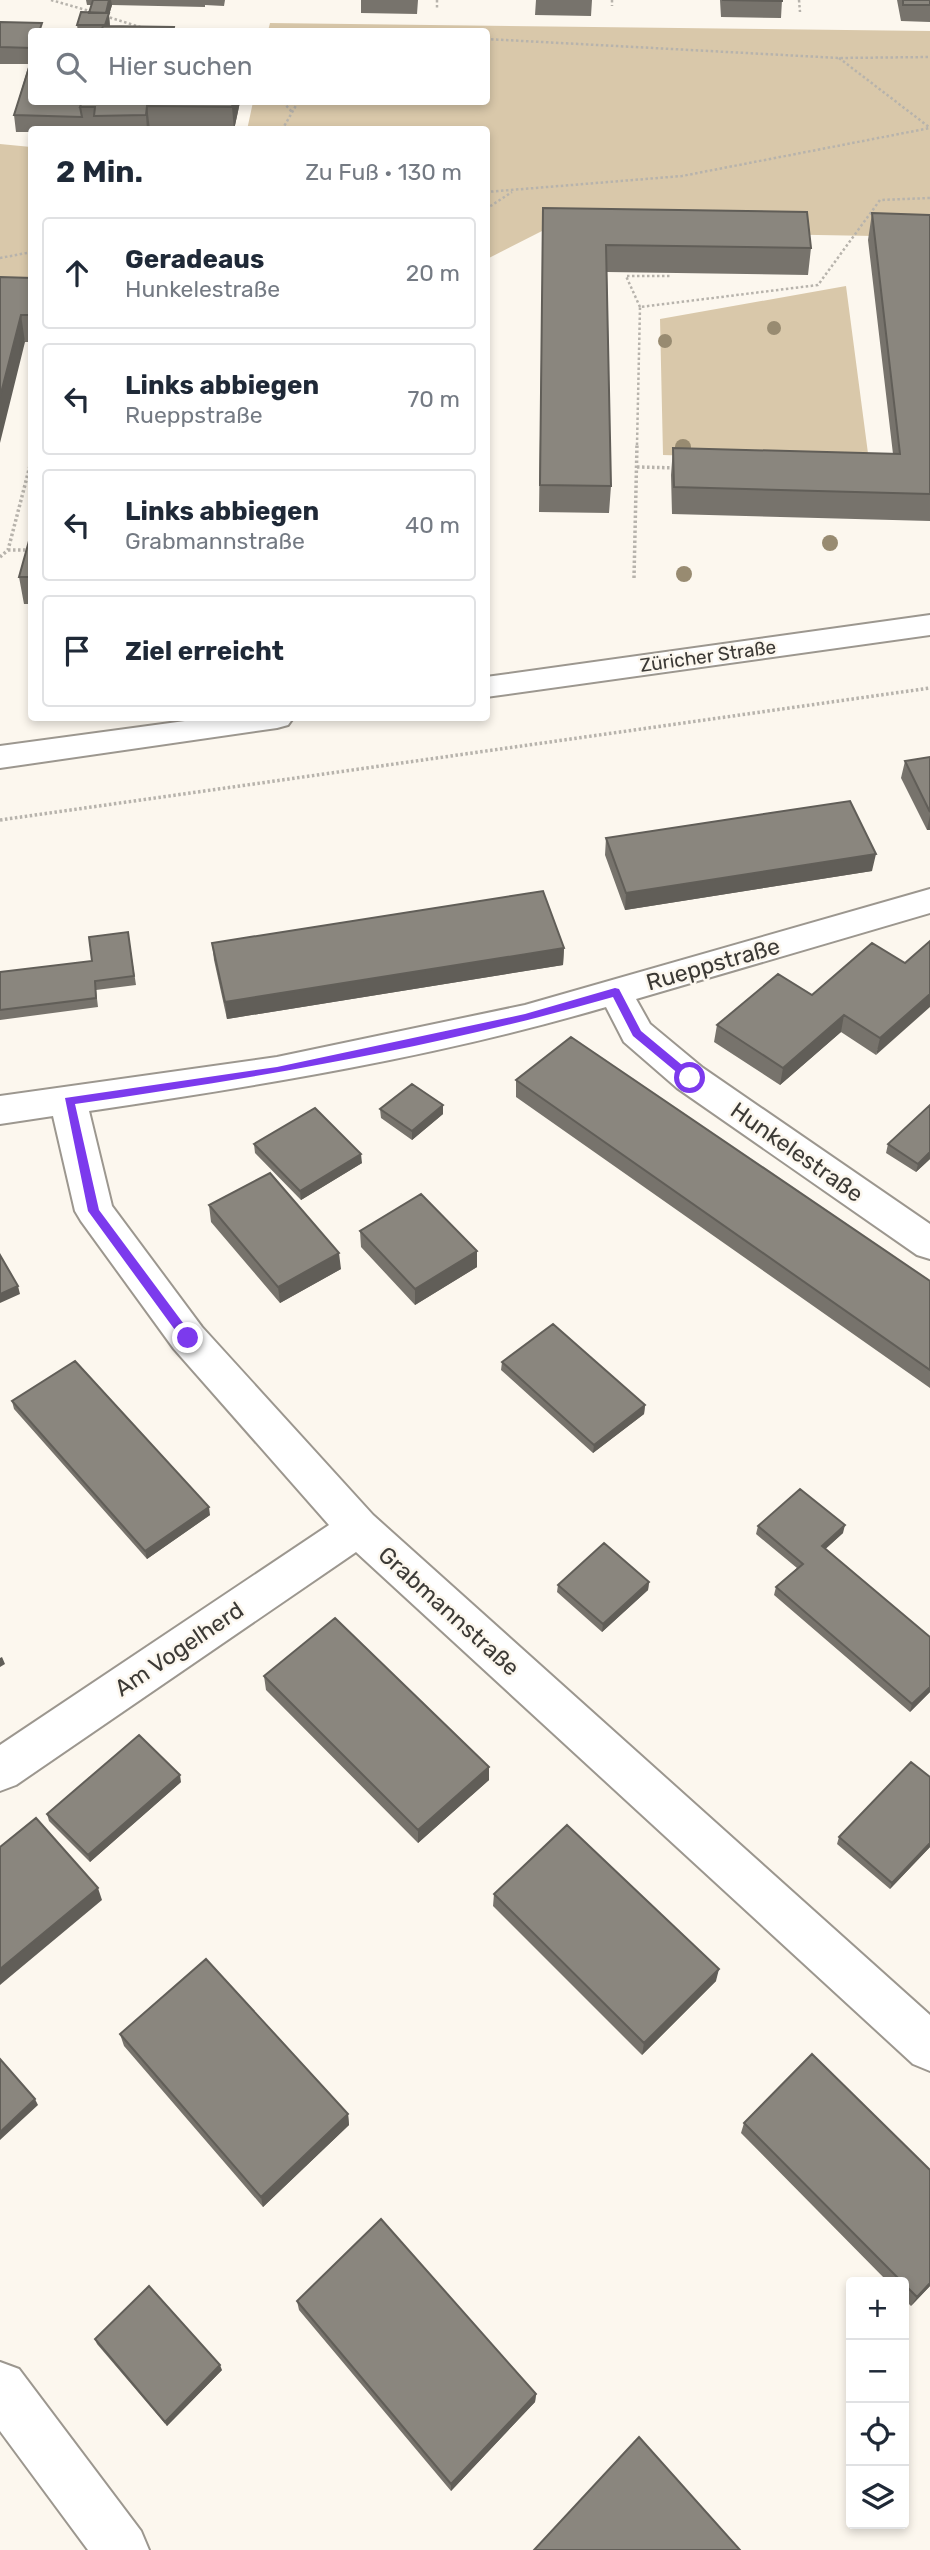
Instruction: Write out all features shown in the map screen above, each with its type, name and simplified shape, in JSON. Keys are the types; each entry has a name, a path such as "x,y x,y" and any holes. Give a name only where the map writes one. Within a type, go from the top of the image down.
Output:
{"street":[{"name":"Züricher Straße","path":"490,686 930,625"},
{"path":"0,757 256,721"},
{"name":"Rueppstraße","path":"0,1110 277,1070 525,1018 930,901"},
{"name":"Hunkelestraße","path":"615,992 637,1033 690,1078 930,1244"},
{"name":"Grabmannstraße","path":"68,1101 94,1211 188,1338 358,1528 930,2047"},
{"name":"Am Vogelherd","path":"0,1770 358,1528"},
{"path":"4,2401 122,2550"}],"path":[{"path":"51,0 145,28"},
{"path":"437,0 437,8"},
{"path":"612,0 612,6"},
{"path":"799,0 800,12"},
{"path":"490,39 839,58 930,57"},
{"path":"839,58 930,128"},
{"path":"286,105 292,112"},
{"path":"284,126 296,105"},
{"path":"490,192 682,176 930,128"},
{"path":"490,206 514,190"},
{"path":"639,307 818,285 880,200 930,198"},
{"path":"0,258 28,253"},
{"path":"634,579 639,307 626,276 672,276"},
{"path":"637,467 689,468"},
{"path":"0,557 8,550 28,473"},
{"path":"8,550 28,550"},
{"path":"0,820 930,688"}],"shaded area":[{"path":"270,23 930,31 930,237 544,230 490,257 490,126 248,126 252,105 490,105 490,28 269,28"},
{"path":"0,144 28,147 28,301 0,300"},
{"path":"846,286 869,461 663,455 660,319"}],"building":[{"path":"93,0 109,0 106,13 89,13"},
{"path":"903,0 930,0 930,5 903,5"},
{"path":"81,12 109,13 105,25 77,25"},
{"path":"0,22 42,23 40,28 28,28 28,48 0,47"},
{"path":"103,26 174,27 174,28 102,28"},
{"path":"28,71 28,105 81,105 82,117 14,115"},
{"path":"81,105 232,105 147,106 146,115 94,116 95,107 80,107"},
{"path":"543,208 807,212 811,248 606,245 611,486 540,485"},
{"path":"872,213 930,215 930,494 674,487 673,448 900,454"},
{"path":"0,277 28,278 28,315 21,315 0,397"},
{"path":"28,544 28,577 19,577"},
{"path":"930,757 930,812 905,761"},
{"path":"850,801 876,854 626,893 606,838"},
{"path":"543,891 564,948 225,1002 212,943"},
{"path":"128,932 134,976 95,981 96,998 0,1010 0,972 92,961 89,937"},
{"path":"930,941 930,994 880,1038 844,1015 783,1068 717,1025 778,974 812,995 872,943 905,963"},
{"path":"571,1037 930,1281 930,1370 516,1080"},
{"path":"412,1084 443,1105 412,1131 380,1109"},
{"path":"930,1105 930,1152 918,1164 888,1144"},
{"path":"315,1108 361,1154 300,1191 254,1144"},
{"path":"270,1173 339,1253 278,1287 209,1205"},
{"path":"421,1194 477,1251 415,1289 360,1231"},
{"path":"0,1255 18,1286 0,1294"},
{"path":"553,1324 645,1405 594,1445 502,1362"},
{"path":"75,1361 209,1507 145,1551 12,1401"},
{"path":"800,1489 845,1525 822,1546 930,1637 930,1687 912,1704 776,1587 803,1564 758,1526"},
{"path":"604,1543 649,1582 603,1624 558,1585"},
{"path":"335,1618 489,1767 418,1830 264,1676"},
{"path":"139,1735 180,1775 88,1855 47,1814"},
{"path":"911,1762 930,1777 930,1843 892,1883 839,1837"},
{"path":"36,1818 98,1888 0,1969 0,1847"},
{"path":"567,1825 719,1969 644,2043 494,1894"},
{"path":"206,1959 348,2114 261,2197 120,2034"},
{"path":"812,2054 930,2170 930,2283 917,2297 909,2289 909,2277 897,2277 744,2123"},
{"path":"0,2059 35,2099 0,2132"},
{"path":"381,2219 536,2394 451,2484 297,2301"},
{"path":"149,2286 220,2365 165,2422 95,2339"},
{"path":"639,2437 740,2550 534,2550"}],"route":[{"path":"188,1338 94,1211 68,1101 277,1070 525,1018 615,992 637,1033 690,1078"}]}
